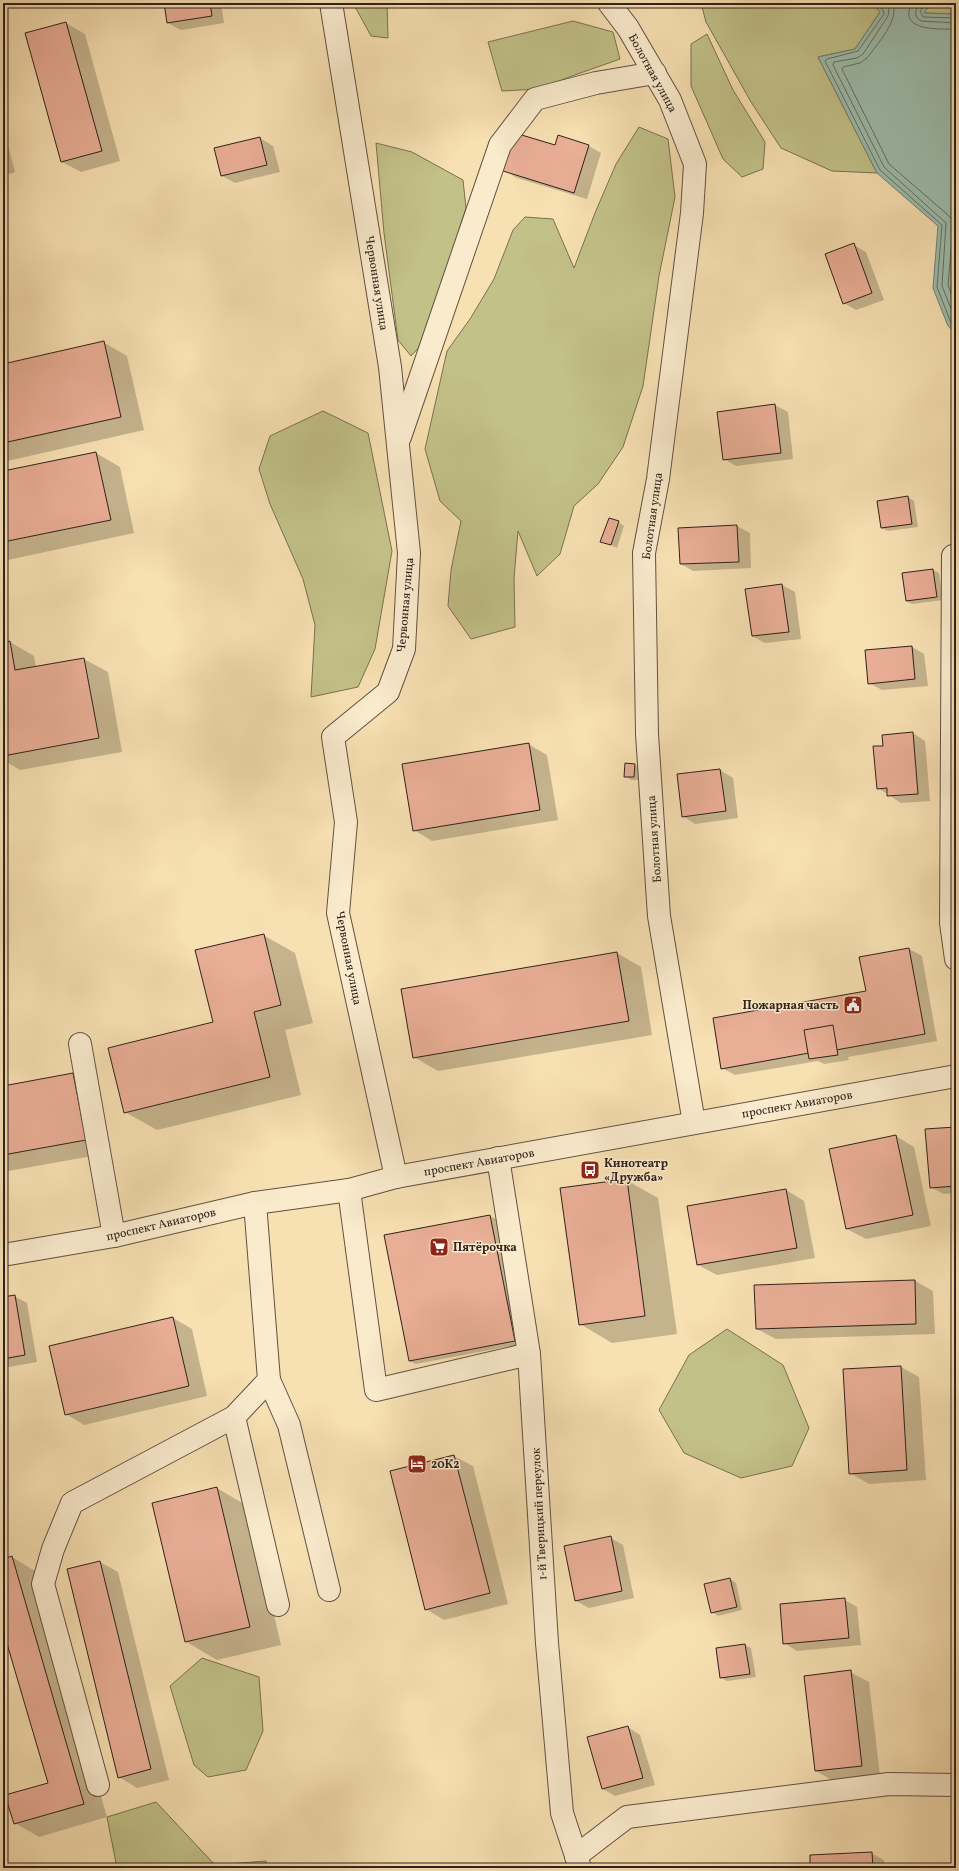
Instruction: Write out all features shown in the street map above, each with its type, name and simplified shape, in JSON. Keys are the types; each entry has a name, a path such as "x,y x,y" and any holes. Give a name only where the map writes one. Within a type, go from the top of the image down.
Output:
{"street":[{"name":"Червонная улица","path":"331,3 390,368 410,553 404,649 388,692 333,737 346,822 338,913 396,1177"},
{"name":"Болотная улица","path":"609,3 628,28 670,100 695,164 692,213 658,479 644,553 647,734 659,916 694,1123"},
{"path":"398,442 500,145 535,99 596,83 655,73"},
{"path":"953,556 951,923 956,959"},
{"path":"80,1044 114,1236"},
{"name":"проспект Авиаторов","path":"3,1255 114,1236 255,1203 349,1190 396,1177 956,1076"},
{"name":"1-й Тверицкий переулок","path":"498,1158 530,1354 547,1643 562,1813 578,1862"},
{"path":"349,1190 376,1390 530,1354"},
{"path":"255,1203 270,1380 289,1425 329,1590"},
{"path":"98,1784 43,1584 53,1548 72,1503 234,1417 270,1380"},
{"path":"234,1417 278,1605"},
{"path":"578,1862 627,1817 890,1784 956,1785"}],"shaded area":[{"path":"353,3 387,3 388,38 371,36"},
{"path":"701,3 872,3 880,12 855,49 818,57 877,173 832,171 781,148 751,102 706,22"},
{"path":"931,3 956,3 956,14 923,13"},
{"path":"573,21 613,32 620,59 538,89 502,91 488,42"},
{"path":"707,34 733,90 765,142 763,169 742,177 723,159 691,86 691,44"},
{"path":"639,127 668,139 675,197 659,276 643,386 623,447 598,484 574,506 560,554 537,576 518,531 514,578 515,627 471,639 448,606 451,570 461,521 440,501 425,449 447,351 470,319 494,279 513,230 525,217 553,219 574,268 616,164"},
{"path":"376,143 412,152 463,180 466,208 423,343 411,356 398,340 384,233"},
{"path":"323,411 368,433 392,551 375,649 358,687 311,697 315,625 303,579 270,504 259,469 270,436"},
{"path":"727,1329 783,1365 809,1428 792,1466 741,1478 684,1453 659,1410 689,1355"},
{"path":"202,1658 259,1677 263,1731 246,1770 208,1777 194,1765 170,1686"},
{"path":"156,1802 215,1865 266,1861 267,1868 117,1868 107,1817"}],"water":[{"path":"872,3 931,3 924,13 956,14 956,333 948,326 933,288 938,226 877,173 818,57 855,49 880,12"}],"building":[{"path":"164,3 210,3 212,16 167,23"},
{"path":"66,22 102,151 61,162 25,33"},
{"path":"515,133 555,145 558,135 589,145 574,193 503,171"},
{"path":"260,137 267,165 221,176 214,148"},
{"path":"854,243 872,293 843,304 825,254"},
{"path":"104,341 121,417 3,443 3,364"},
{"path":"775,404 781,453 723,460 717,412"},
{"path":"96,452 111,520 3,542 3,471"},
{"path":"908,496 912,524 881,528 877,501"},
{"path":"609,518 619,521 611,545 600,542"},
{"path":"737,525 739,562 680,564 678,528"},
{"path":"933,569 937,597 906,601 902,573"},
{"path":"782,584 789,632 752,636 745,589"},
{"path":"10,641 15,670 84,658 99,738 3,756 3,643"},
{"path":"912,646 915,679 868,684 865,650"},
{"path":"913,732 918,794 887,796 887,788 877,789 873,746 883,746 882,735"},
{"path":"529,743 540,810 413,831 402,764"},
{"path":"625,763 635,764 634,777 624,777"},
{"path":"720,769 726,811 682,817 677,774"},
{"path":"264,934 281,1005 254,1012 270,1077 124,1113 108,1048 213,1022 195,950"},
{"name":"Пожарная часть","path":"909,948 925,1034 836,1050 837,1053 810,1057 809,1053 721,1069 713,1018 866,991 859,957"},
{"path":"617,952 629,1021 413,1058 401,989"},
{"path":"833,1025 838,1055 809,1059 804,1030"},
{"path":"73,1073 86,1140 3,1155 3,1086"},
{"path":"956,1127 956,1186 930,1188 925,1129"},
{"path":"896,1135 913,1215 846,1229 829,1149"},
{"path":"627,1179 645,1316 579,1325 560,1188"},
{"path":"786,1189 797,1248 697,1265 687,1206"},
{"path":"490,1215 515,1341 409,1361 384,1235"},
{"path":"915,1280 916,1324 756,1329 754,1285"},
{"path":"15,1295 25,1355 3,1359 3,1297"},
{"path":"173,1317 189,1386 65,1415 49,1346"},
{"path":"901,1366 907,1470 849,1474 843,1369"},
{"path":"454,1455 490,1593 425,1610 390,1471"},
{"path":"217,1487 250,1627 185,1642 152,1503"},
{"path":"611,1536 622,1591 575,1601 564,1546"},
{"path":"12,1556 84,1804 14,1824 5,1795 48,1783 3,1630 3,1559"},
{"path":"100,1561 151,1769 118,1778 67,1569"},
{"path":"730,1578 737,1607 711,1613 704,1584"},
{"path":"845,1598 849,1638 783,1644 780,1604"},
{"path":"745,1644 750,1674 720,1678 716,1648"},
{"path":"851,1670 862,1766 815,1771 804,1676"},
{"path":"628,1726 643,1778 602,1789 587,1737"},
{"path":"872,1852 873,1868 810,1868 810,1855"}],"place":[{"name":"Пожарная часть","path":"853,1005"},
{"name":"Кинотеатр «Дружба»","path":"590,1170"},
{"name":"Пятёрочка","path":"439,1247"},
{"name":"20К2","path":"417,1464"}]}
